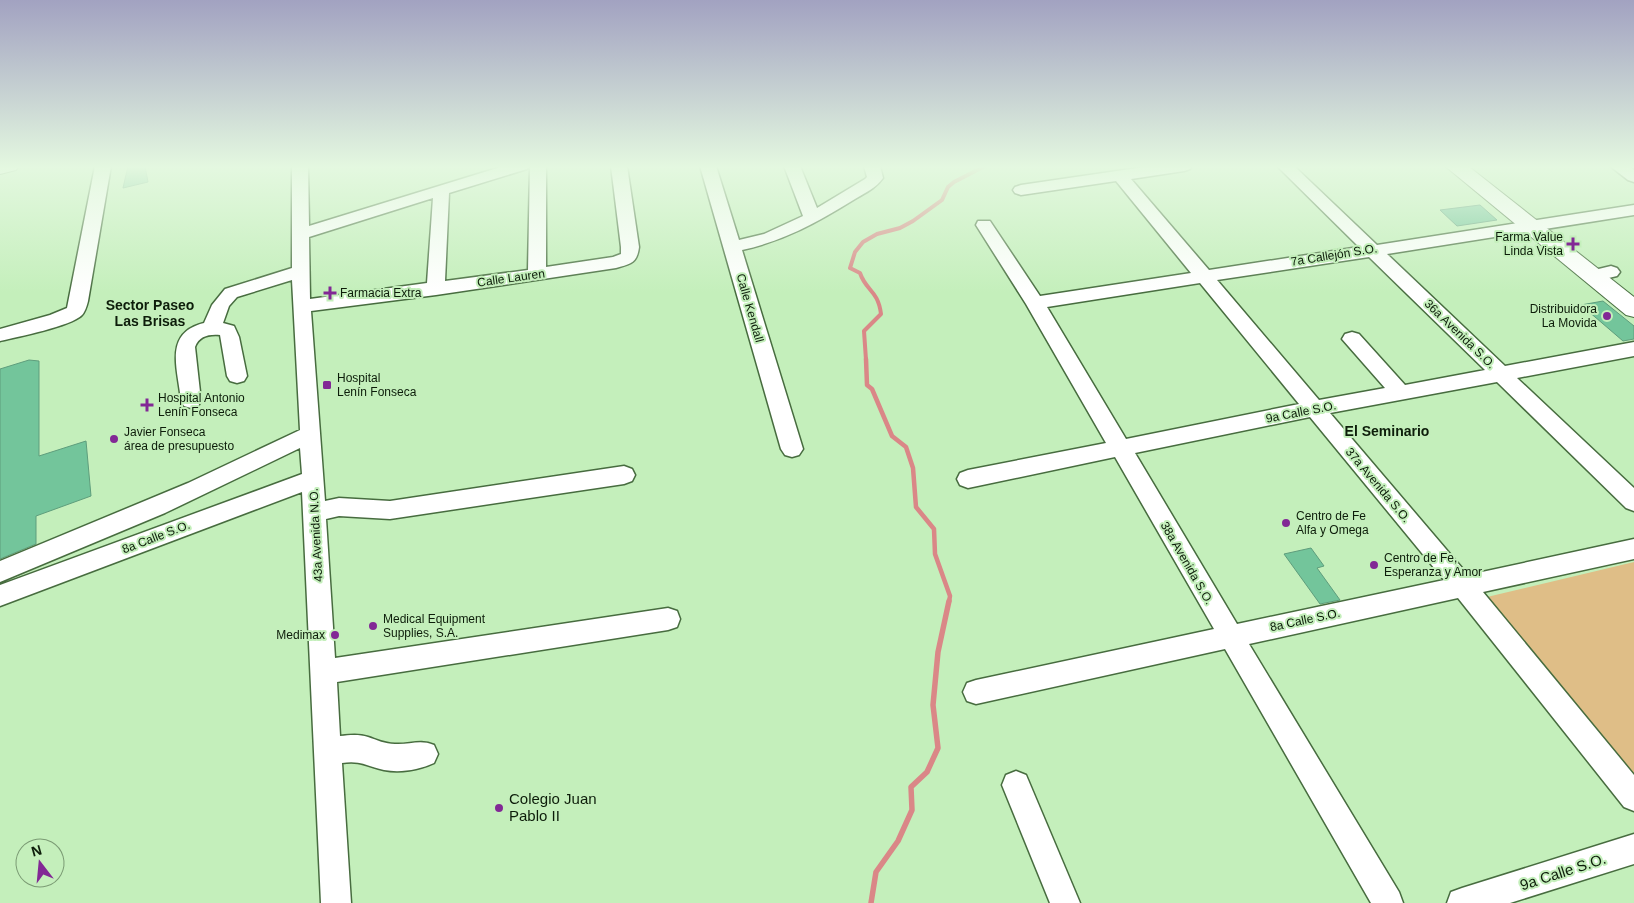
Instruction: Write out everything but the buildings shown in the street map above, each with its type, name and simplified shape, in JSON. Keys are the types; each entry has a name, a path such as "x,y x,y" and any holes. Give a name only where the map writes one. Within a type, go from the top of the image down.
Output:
{"main road":[{"path":"1507,208 1528,225 1601,274 1634,309"}],"street":[{"path":"0,335 56,320 75,312 80,301 96,208"},
{"name":"43a Avenida N.O.","path":"300,208 301,306 336,903"},
{"path":"300,234 385,208"},
{"path":"436,289 440,208"},
{"path":"537,274 538,208"},
{"name":"Calle Lauren","path":"301,306 436,289 616,262 629,257 630,247 625,208"},
{"name":"Calle Kendall","path":"720,208 792,449"},
{"path":"809,208 812,217"},
{"path":"732,247 769,238 788,231 827,208"},
{"name":"37a Avenida S.O.","path":"1147,208 1313,409 1396,521 1463,586 1634,797"},
{"name":"36a Avenida S.O.","path":"1329,208 1634,502"},
{"name":"7a Callejón S.O.","path":"1035,303 1372,249 1634,210"},
{"name":"38a Avenida S.O.","path":"984,225 1035,303 1388,903"},
{"path":"212,328 218,308 223,299 231,293 301,270"},
{"path":"191,401 185,347 186,341 192,336 212,328 227,332 230,337 237,376"},
{"path":"1352,339 1400,392"},
{"name":"9a Calle S.O.","path":"968,479 1400,392 1634,349"},
{"path":"0,572 146,512 262,459 310,434"},
{"path":"314,513 340,507 390,510 624,475"},
{"name":"8a Calle S.O.","path":"0,596 312,479"},
{"name":"8a Calle S.O.","path":"976,692 1634,549"},
{"path":"323,672 668,619"},
{"path":"328,751 353,748 395,758 424,754"},
{"path":"1016,786 1065,903"},
{"name":"9a Calle S.O.","path":"1462,903 1514,896 1634,849"}],"shaded area":[{"path":"1634,562 1634,774 1487,597"}],"waterway":[{"path":"866,360 864,331 881,314 875,295 865,284 860,273 850,268 855,252 863,242 877,234 900,228 931,208"},
{"path":"866,359 867,385 872,389 892,436 906,447 913,468 916,507 934,529 935,554 950,596 949,602"},
{"path":"871,903 876,872 898,841 912,810 911,787 927,772 938,748 933,705 938,652 949,601"}],"place":[{"name":"Farma Value Linda Vista","path":"1573,244"},
{"name":"Farmacia Extra","path":"330,293"},
{"name":"Distribuidora La Movida","path":"1607,316"},
{"name":"Hospital Lenín Fonseca","path":"327,385"},
{"name":"Hospital Antonio Lenín Fonseca","path":"147,405"},
{"name":"Javier Fonseca área de presupuesto","path":"114,439"},
{"name":"Centro de Fe Alfa y Omega","path":"1286,523"},
{"name":"Centro de Fe, Esperanza y Amor","path":"1374,565"},
{"name":"Medical Equipment Supplies, S.A.","path":"373,626"},
{"name":"Medimax","path":"335,635"},
{"name":"Colegio Juan Pablo II","path":"499,808"}],"district":[{"name":"Sector Paseo Las Brisas","path":"150,314"},
{"name":"El Seminario","path":"1387,431"}]}
